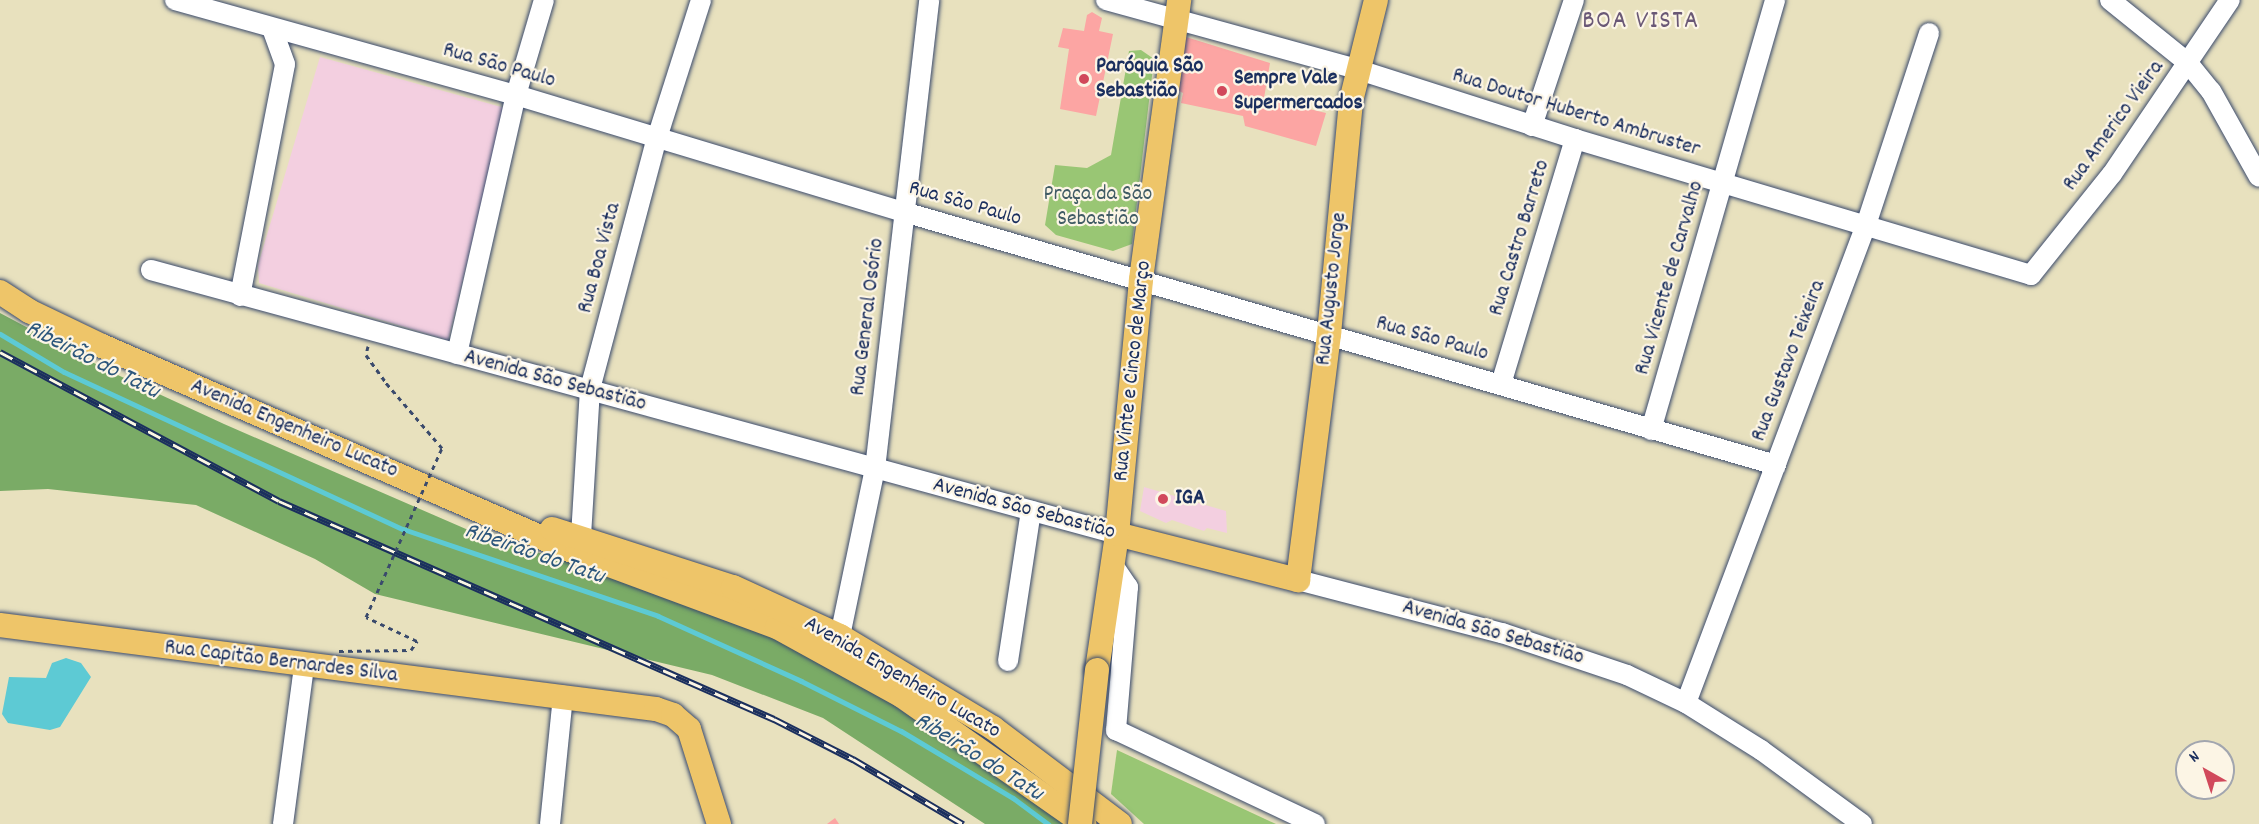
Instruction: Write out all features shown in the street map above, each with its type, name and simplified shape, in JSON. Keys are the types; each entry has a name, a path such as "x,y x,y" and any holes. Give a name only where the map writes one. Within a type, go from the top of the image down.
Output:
{"main road":[{"name":"Rua Augusto Jorge","path":"1299,580 1329,334 1356,69 1376,0"},
{"name":"Rua Vinte e Cinco de Março","path":"1082,824 1097,670 1117,534 1141,279 1178,10"},
{"name":"Avenida Engenheiro Lucato","path":"0,292 29,311 102,346 494,515 579,544 733,587 840,636 993,728 1120,824"},
{"name":"Avenida São Sebastião","path":"1117,534 1299,580"},
{"name":"Avenida Engenheiro Lucato","path":"579,544 777,627 902,696 1082,824"},
{"name":"Rua Capitão Bernardes Silva","path":"0,625 304,666 656,709 673,715 689,729 697,747 719,824"},
{"path":"777,627 820,641 840,636"}],"street":[{"path":"458,354 516,95 544,0"},
{"name":"Rua Boa Vista","path":"579,544 590,389 657,138 701,0"},
{"name":"Rua General Osório","path":"840,636 875,470 929,0"},
{"name":"Rua Doutor Huberto Ambruster","path":"1106,0 1178,10 1532,126 2031,275"},
{"name":"Rua Castro Barreto","path":"1532,126 1574,0"},
{"name":"Rua Vicente de Carvalho","path":"1651,430 1775,0"},
{"path":"2110,0 2188,63 2211,91 2259,177"},
{"name":"Rua Americo Vieira","path":"2031,275 2112,174 2230,0"},
{"name":"Rua São Paulo","path":"187,2 310,39 516,95 904,212 1776,465"},
{"path":"240,296 285,64 272,28"},
{"name":"Rua Gustavo Teixeira","path":"1686,703 1866,225 1929,33"},
{"path":"285,64 310,39"},
{"name":"Rua Castro Barreto","path":"1501,384 1575,139"},
{"name":"Avenida São Sebastião","path":"151,270 372,333 458,354 564,386 590,389 875,470 1117,534"},
{"path":"1008,661 1031,512"},
{"path":"1113,565 1128,586 1116,730 1315,824"},
{"name":"Avenida São Sebastião","path":"1299,580 1566,651 1686,703 1761,750 1862,824"},
{"path":"283,824 304,666"},
{"path":"550,824 563,696"}],"path":[{"path":"339,651 411,650 417,641 366,617 442,448 386,383 366,355 372,333"}],"shaded area":[{"path":"320,57 505,108 448,340 259,283 258,265"},
{"name":"IGA","path":"1144,487 1226,511 1227,533 1207,528 1204,531 1172,520 1166,523 1140,511"}],"green space":[{"name":"Praça da São Sebastião","path":"1141,50 1154,59 1132,244 1113,251 1056,235 1045,225 1055,165 1087,168 1111,155 1129,51"},
{"path":"0,313 109,371 224,424 489,539 597,569 791,645 876,693 1067,824 985,824 823,718 712,675 375,594 315,559 196,505 48,489 0,491"},
{"path":"1117,750 1276,824 1144,824 1111,794"}],"water":[{"path":"66,658 81,663 91,677 60,727 50,730 8,723 2,714 9,677 46,678 52,663"}],"building":[{"name":"Paróquia São Sebastião","path":"1092,12 1102,18 1099,31 1113,34 1096,116 1060,109 1069,49 1058,47 1063,28 1084,31 1087,15"},
{"name":"Sempre Vale Supermercados","path":"1186,37 1270,63 1264,98 1326,113 1316,146 1245,126 1243,116 1181,103 1183,93 1175,89"},
{"path":"835,818 839,824 827,824"}],"waterway":[{"name":"Ribeirão do Tatu","path":"0,334 64,372 403,529 658,616 801,681 901,731 1013,798 1048,824"}],"railway":[{"path":"0,352 279,501 774,719 853,759 963,824"}],"place":[{"name":"Paróquia São Sebastião","path":"1084,79"},
{"name":"Sempre Vale Supermercados","path":"1222,91"},
{"name":"IGA","path":"1163,499"}],"district":[{"name":"BOA VISTA","path":"1641,22"}]}
